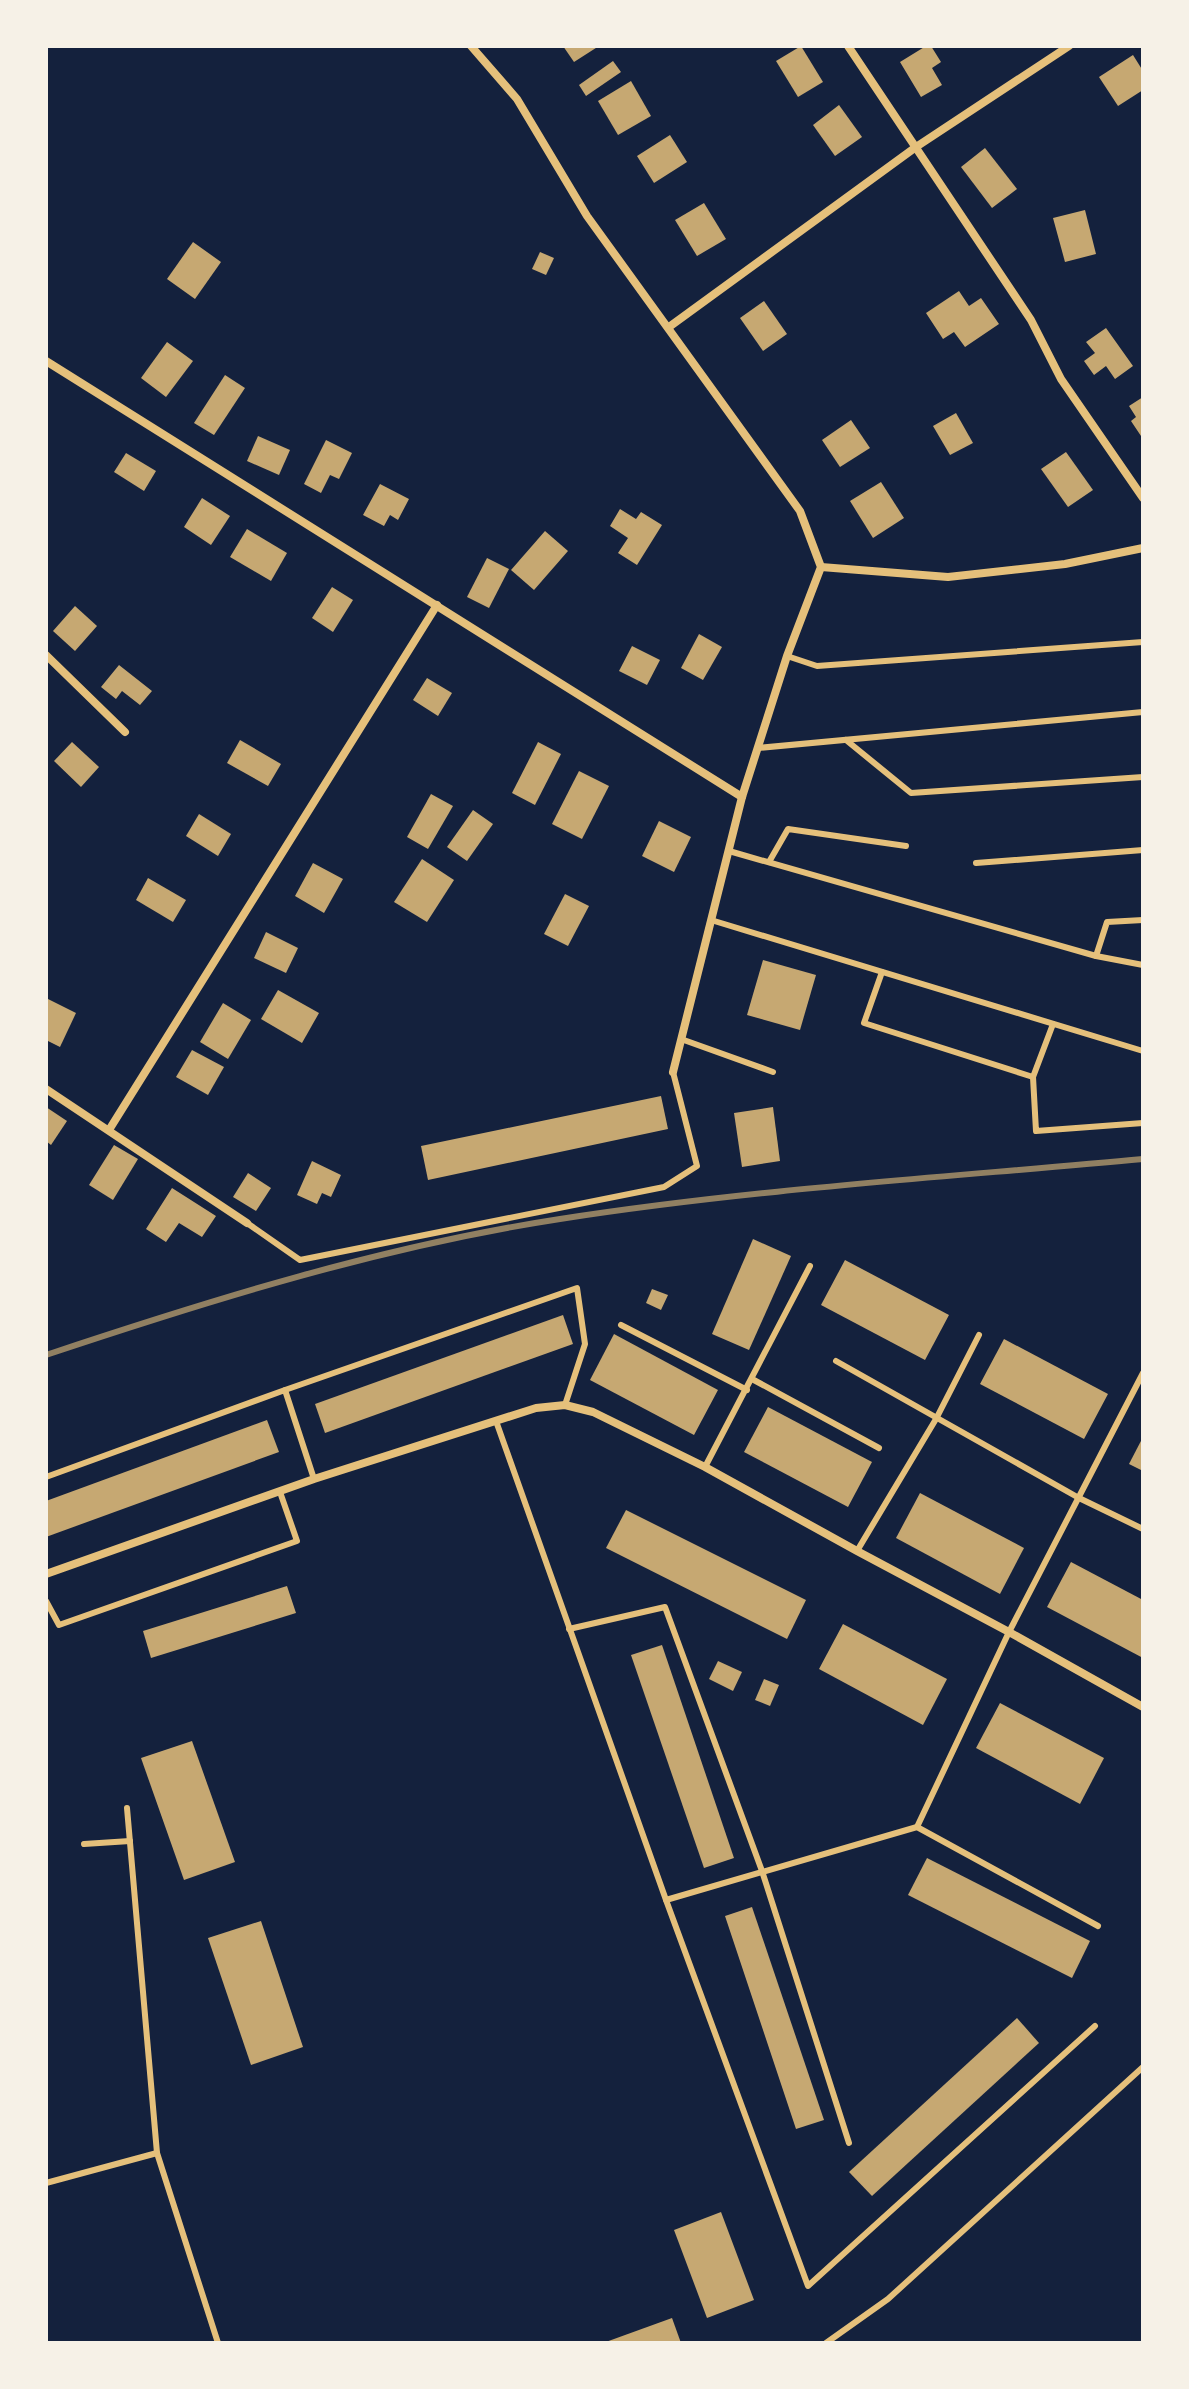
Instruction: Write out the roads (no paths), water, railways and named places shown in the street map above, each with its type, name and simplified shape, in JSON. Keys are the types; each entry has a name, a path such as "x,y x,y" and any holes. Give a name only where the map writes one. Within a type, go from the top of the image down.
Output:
{"street":[{"path":"471,46 517,99 587,216 800,511 821,567 787,656 742,797 673,1072"},
{"path":"848,46 1031,320 1061,379 1143,498"},
{"path":"669,327 916,147 1069,46"},
{"path":"46,361 742,797"},
{"path":"821,567 948,577 1065,564 1142,548"},
{"path":"109,1130 437,605"},
{"path":"46,655 125,732"},
{"path":"46,1089 247,1223"},
{"path":"46,1574 314,1479 536,1408 565,1405 593,1412 705,1467 1143,1707"}],"lane":[{"path":"787,656 817,666 1143,642"},
{"path":"758,748 1143,712"},
{"path":"846,740 911,793 1143,777"},
{"path":"769,862 788,829 906,846"},
{"path":"976,863 1143,850"},
{"path":"729,851 1096,956 1143,965"},
{"path":"711,920 1143,1051"},
{"path":"1096,956 1107,922 1143,920"},
{"path":"882,972 864,1023 1033,1077"},
{"path":"1053,1024 1033,1077 1036,1131 1143,1123"},
{"path":"681,1039 773,1072"},
{"path":"247,1223 300,1260 664,1187 697,1166 673,1072"},
{"path":"705,1467 810,1266"},
{"path":"46,1477 577,1288 585,1344 565,1405"},
{"path":"621,1325 747,1390"},
{"path":"857,1551 936,1419 979,1335"},
{"path":"836,1361 1079,1498 1143,1529"},
{"path":"917,1827 1009,1632 1143,1373"},
{"path":"752,1379 879,1448"},
{"path":"285,1390 314,1479"},
{"path":"496,1421 666,1900 808,2286 1095,2026"},
{"path":"46,1601 59,1625 297,1541 280,1492"},
{"path":"569,1629 665,1607 762,1871 849,2143"},
{"path":"127,1808 157,2153 218,2343"},
{"path":"666,1900 917,1827 1098,1926"},
{"path":"84,1844 130,1841"},
{"path":"826,2343 888,2299 1143,2067"},
{"path":"46,2183 157,2153"}],"railway":[{"path":"46,1355 300,1276 494,1230 633,1209 851,1184 1143,1159"}]}
